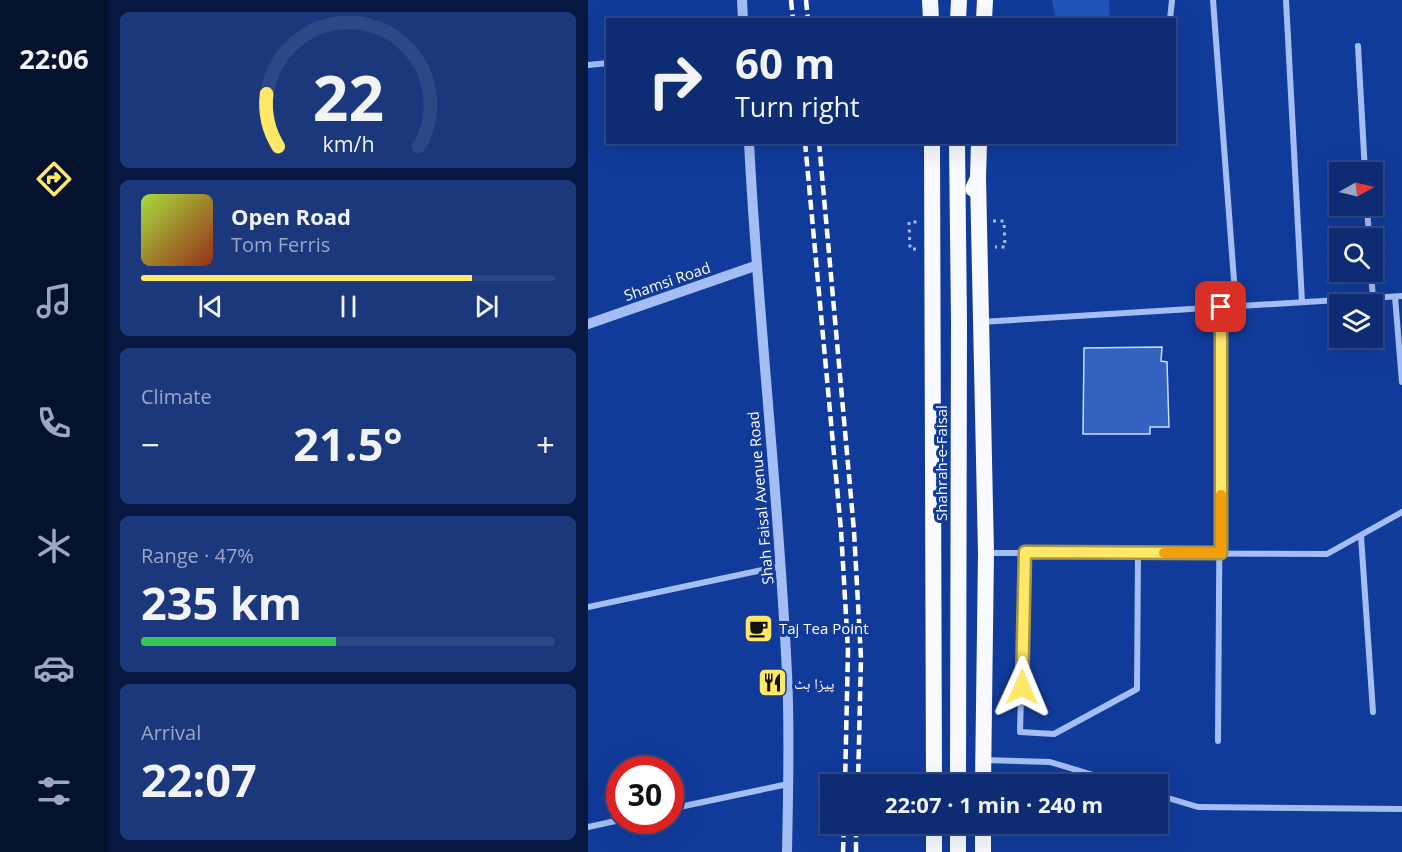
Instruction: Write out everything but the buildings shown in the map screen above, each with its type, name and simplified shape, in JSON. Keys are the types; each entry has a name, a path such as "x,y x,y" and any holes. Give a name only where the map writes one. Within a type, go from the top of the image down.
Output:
{"highway":[{"path":"930,0 931,18"},
{"path":"958,18 959,0"},
{"path":"984,18 985,0"},
{"name":"Shahrah-e-Faisal","path":"932,144 934,774"},
{"name":"Shahrah-e-Faisal","path":"957,144 958,774"},
{"path":"979,144 986,553 983,774"},
{"path":"958,228 978,178"},
{"path":"934,834 934,852"},
{"path":"958,834 958,852"},
{"path":"983,834 983,852"}],"street":[{"path":"742,0 743,18"},
{"path":"1170,18 1172,0"},
{"path":"1214,0 1236,307"},
{"path":"1286,0 1302,302"},
{"path":"1358,46 1364,162"},
{"path":"588,65 606,63"},
{"name":"Shah Faisal Avenue Road","path":"749,144 755,266 782,566 788,678 787,852"},
{"name":"Shamsi Road","path":"588,324 755,266"},
{"path":"1383,298 1398,297 1402,382"},
{"path":"981,322 1329,300"},
{"path":"1218,741 1221,307"},
{"path":"986,553 1326,554 1402,512"},
{"path":"1361,536 1373,712"},
{"path":"1025,552 1020,732 1054,734 1137,689 1138,552"},
{"path":"588,607 782,566"},
{"path":"983,760 1050,762 1090,774"},
{"path":"684,806 788,784"},
{"path":"1168,798 1198,807 1402,809"},
{"path":"588,827 606,823"}],"path":[{"path":"1004,221 1005,247"},
{"path":"909,222 910,249"}],"shaded area":[{"path":"1052,0 1109,0 1110,18 1056,18"}],"railway":[{"path":"791,0 793,18"},
{"path":"806,0 808,18"},
{"path":"805,144 841,530 848,650 845,774"},
{"path":"819,144 854,531 861,658 858,774"},
{"path":"843,852 844,834"},
{"path":"856,834 856,852"}],"slow traffic":[{"path":"1164,553 1221,553 1221,495"}],"place":[{"name":"Taj Tea Point","path":"758,628"},
{"name":"پیزا ہٹ","path":"773,683"}],"route":[{"path":"1022,687 1025,552 1221,553 1221,307"}]}
